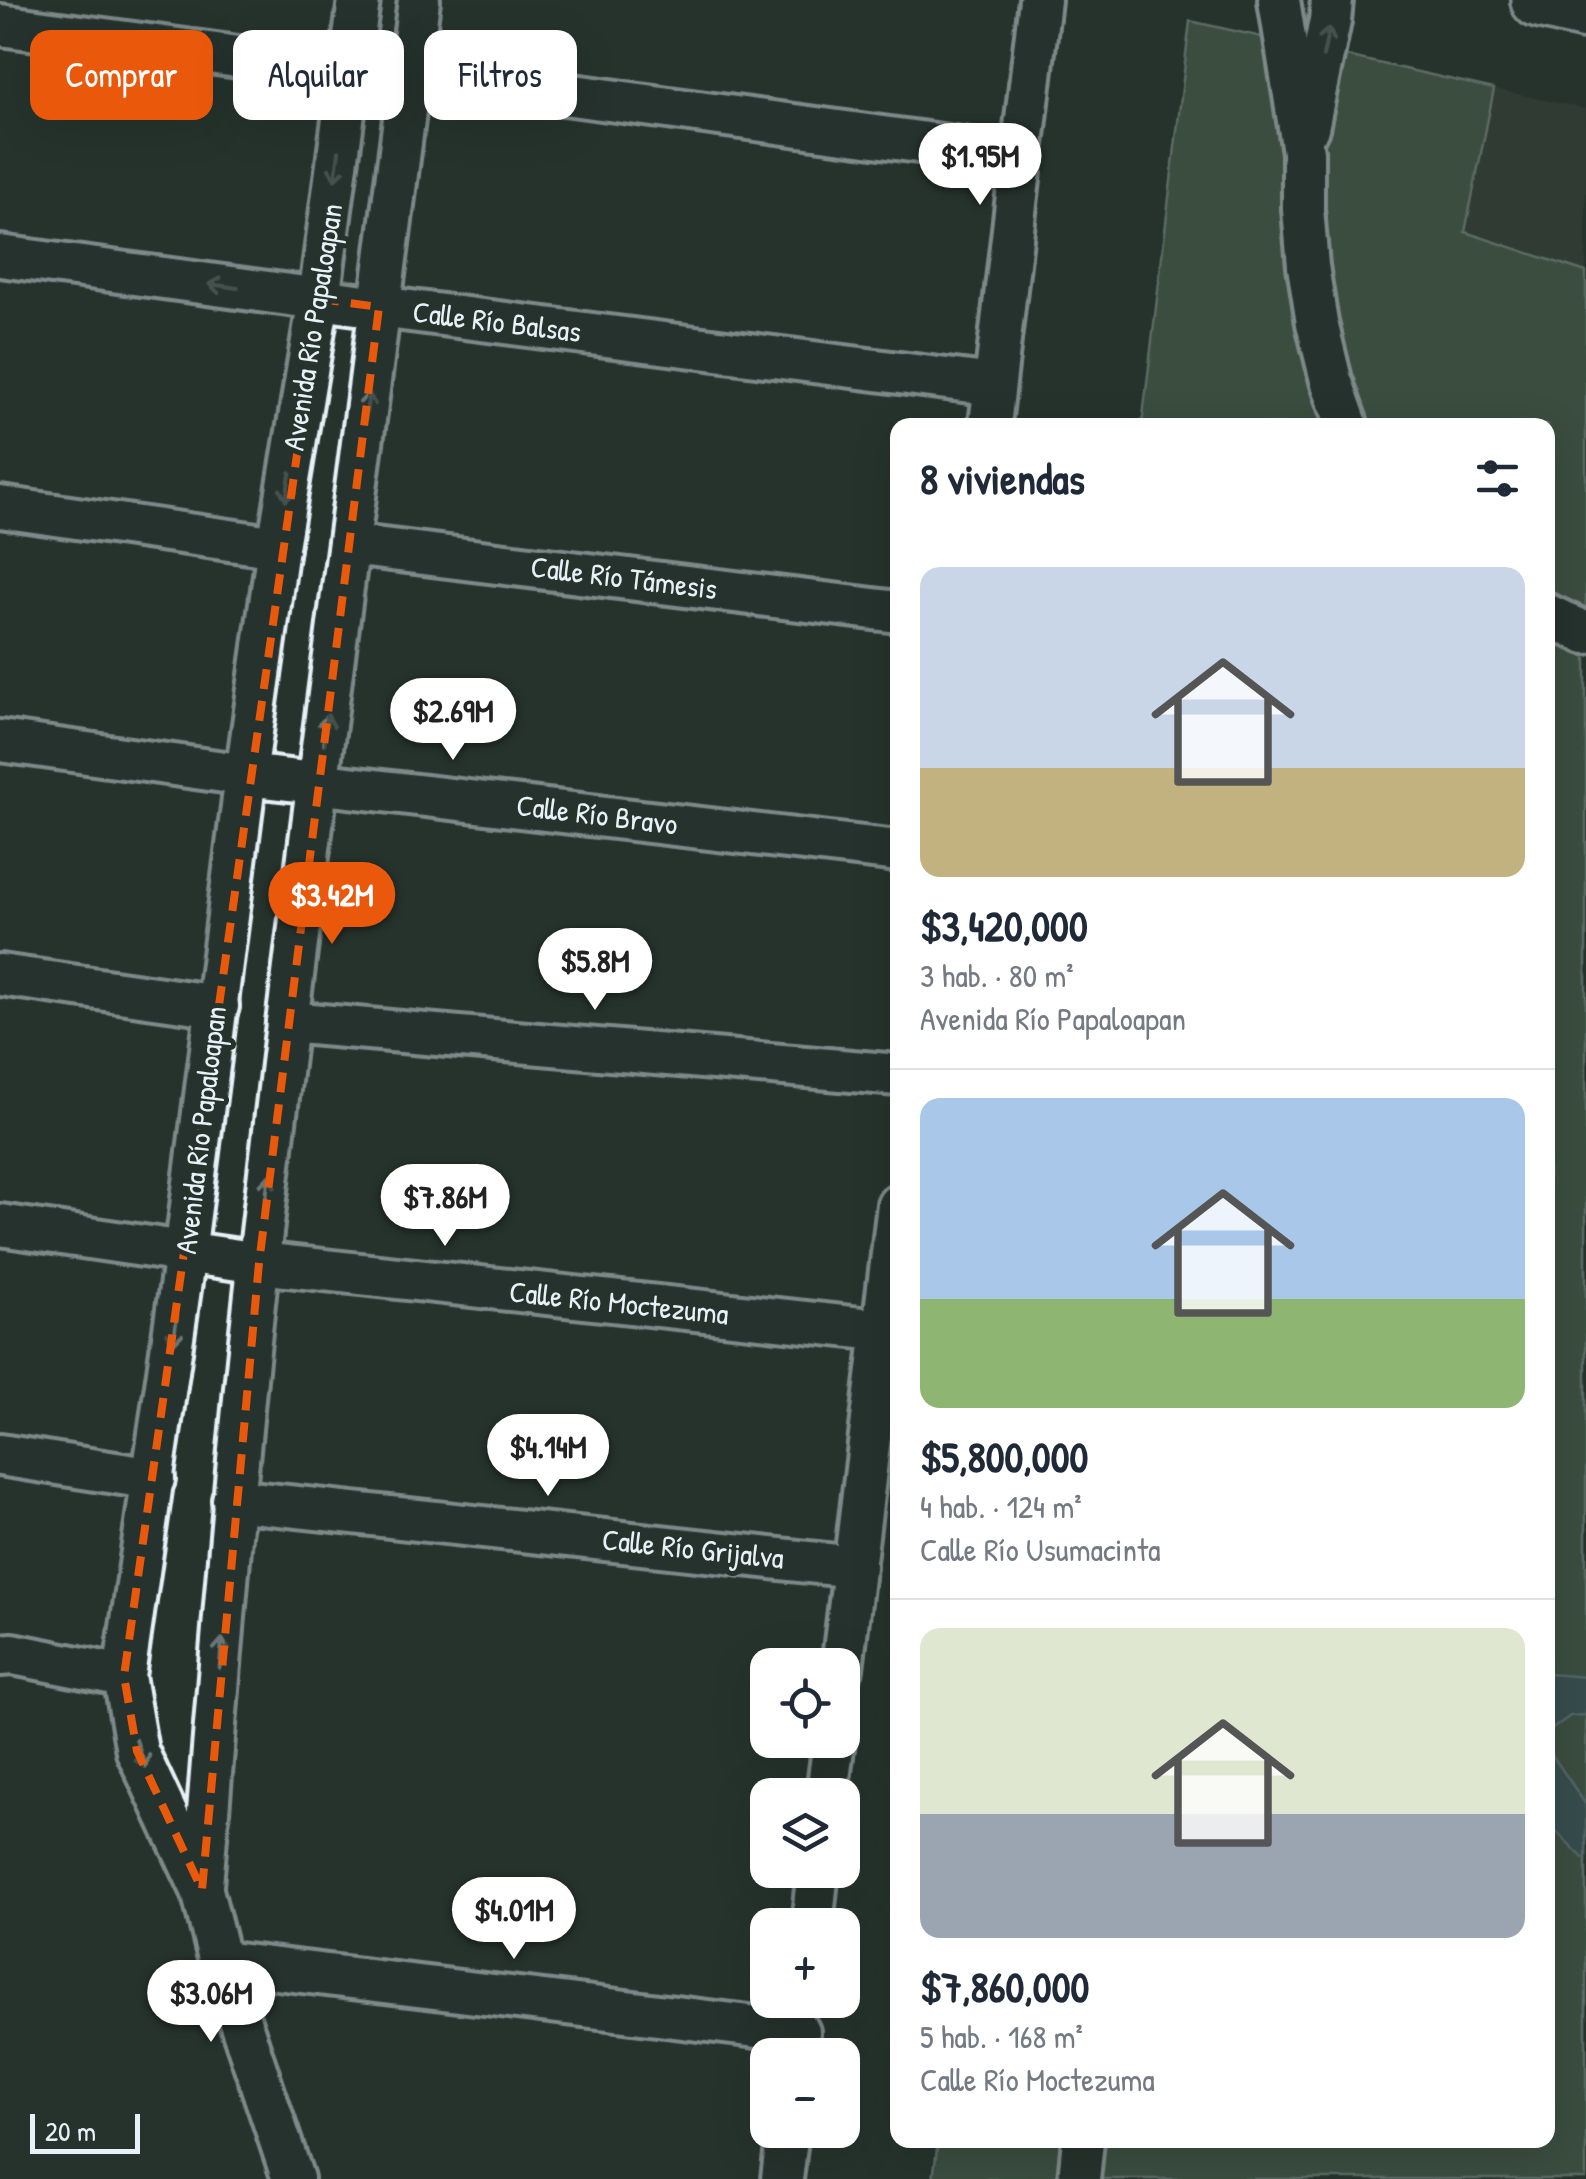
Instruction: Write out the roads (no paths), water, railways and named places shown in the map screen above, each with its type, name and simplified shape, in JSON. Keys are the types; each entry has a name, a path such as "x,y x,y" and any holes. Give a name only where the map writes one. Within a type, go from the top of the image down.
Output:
{"highway":[{"path":"1539,0 1586,11"}],"street":[{"name":"Avenida Río Papaloapan","path":"355,30 359,0"},
{"name":"Avenida Río Papaloapan","path":"202,1890 258,1264 418,0"},
{"path":"991,418 1040,0"},
{"path":"1279,0 1303,152 1308,266 1326,361 1345,418"},
{"path":"1303,152 1332,0"},
{"path":"0,25 233,56"},
{"path":"410,73 1022,156"},
{"name":"Avenida Río Papaloapan","path":"293,2179 220,1962 202,1890 138,1751 124,1676 186,1254 278,546 319,299 343,120"},
{"name":"Calle Río Balsas","path":"0,256 994,385"},
{"path":"0,507 278,546"},
{"name":"Calle Río Támesis","path":"350,545 890,611"},
{"path":"1555,618 1586,633"},
{"name":"Calle Río Bravo","path":"0,741 246,775 890,849"},
{"path":"0,976 218,1006"},
{"path":"287,1022 890,1074"},
{"name":"Calle Río Moctezuma","path":"0,1224 258,1264 890,1332"},
{"path":"844,1648 890,1332"},
{"path":"0,1455 154,1479"},
{"name":"Calle Río Grijalva","path":"234,1500 854,1567"},
{"path":"0,1654 124,1676"},
{"path":"220,1962 800,2029"},
{"path":"782,2179 786,2148"},
{"path":"1079,2179 1082,2148"}],"water":[{"path":"1555,1675 1586,1677 1586,1715 1570,1716 1555,1727"},
{"path":"1555,1759 1586,1805 1586,1859 1555,1830"}]}
